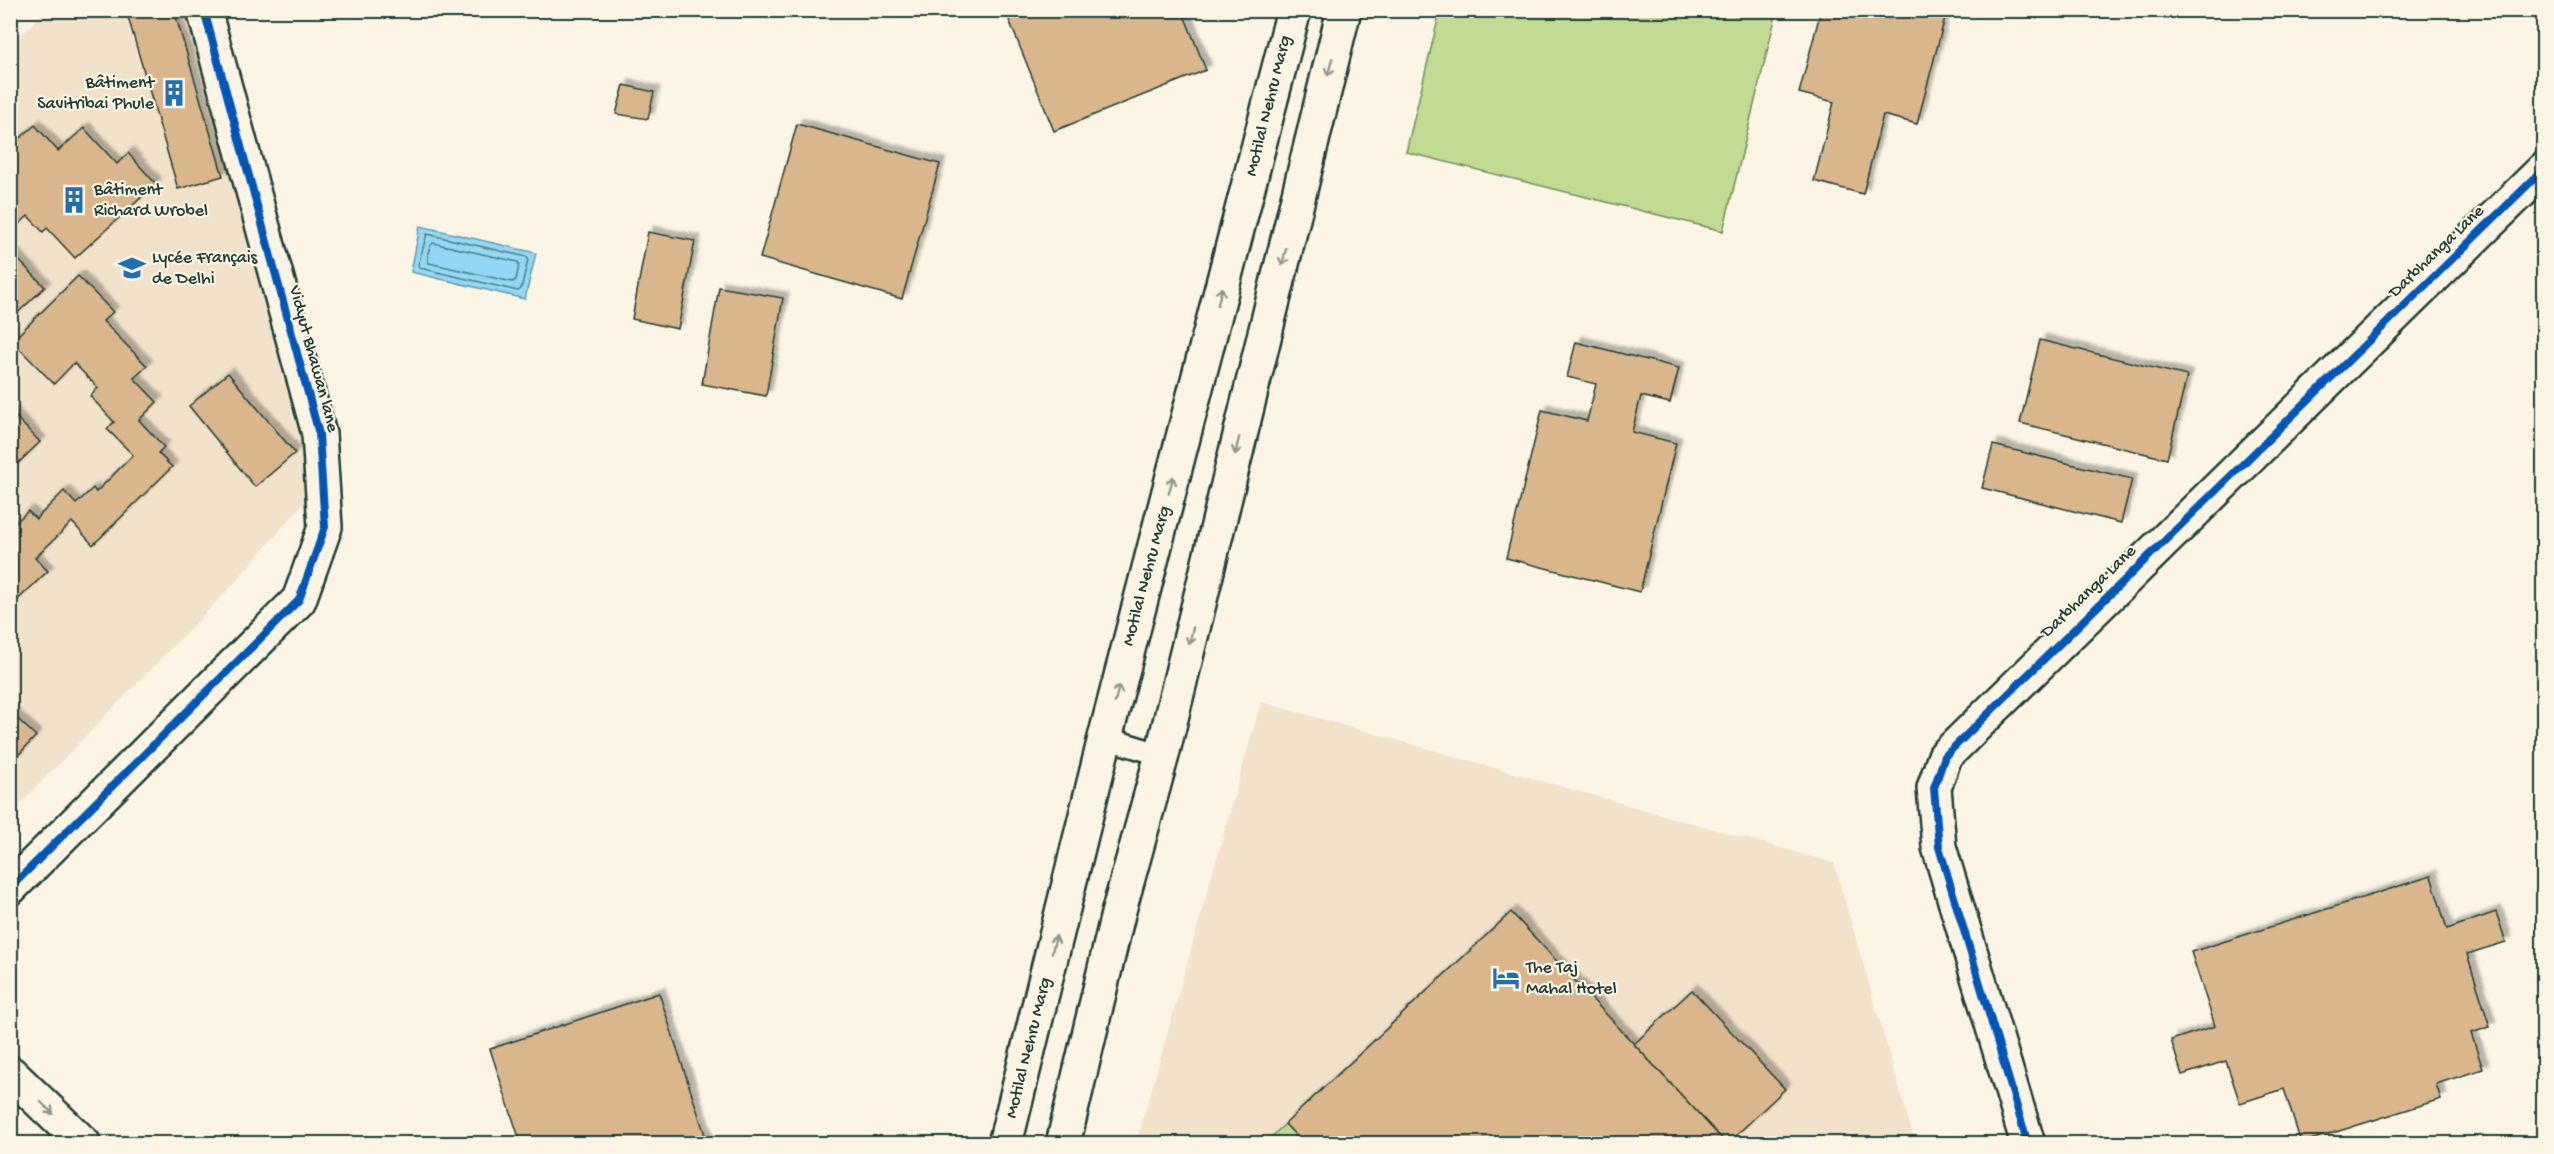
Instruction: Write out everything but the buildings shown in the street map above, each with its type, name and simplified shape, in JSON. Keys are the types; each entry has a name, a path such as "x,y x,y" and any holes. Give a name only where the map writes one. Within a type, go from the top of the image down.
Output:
{"main road":[{"name":"Vidyut Bhawan lane","path":"10,888 299,600 325,527 319,434 204,10"},
{"name":"Motilal Nehru Marg","path":"1005,1143 1106,738 1294,10"},
{"path":"1063,1143 1118,914 1162,755 1344,10"},
{"name":"Darbhanga Lane","path":"2028,1143 1939,847 1934,788 1944,756 2544,169"},
{"path":"10,1073 84,1143"}],"lane":[{"path":"1106,738 1162,755"}],"shaded area":[{"name":"Lycée Français de Delhi","path":"45,11 186,11 314,491 228,590 11,813 11,45"},
{"path":"1261,702 1834,863 1915,1143 1136,1144"}],"green space":[{"path":"1440,11 1777,11 1723,231 1406,152"},
{"path":"1285,1124 1304,1144 1264,1144"}],"water":[{"path":"420,226 536,253 525,299 411,272"}],"cycle path":[{"path":"10,888 299,600 325,527 319,434 204,10"},
{"path":"2028,1144 1939,847 1934,788 1945,756 2544,169"}],"place":[{"name":"Bâtiment Savitribai Phule","path":"174,93"},
{"name":"Bâtiment Richard Wrobel","path":"74,200"},
{"name":"Lycée Français de Delhi","path":"132,268"},
{"name":"The Taj Mahal Hotel","path":"1506,978"}]}
